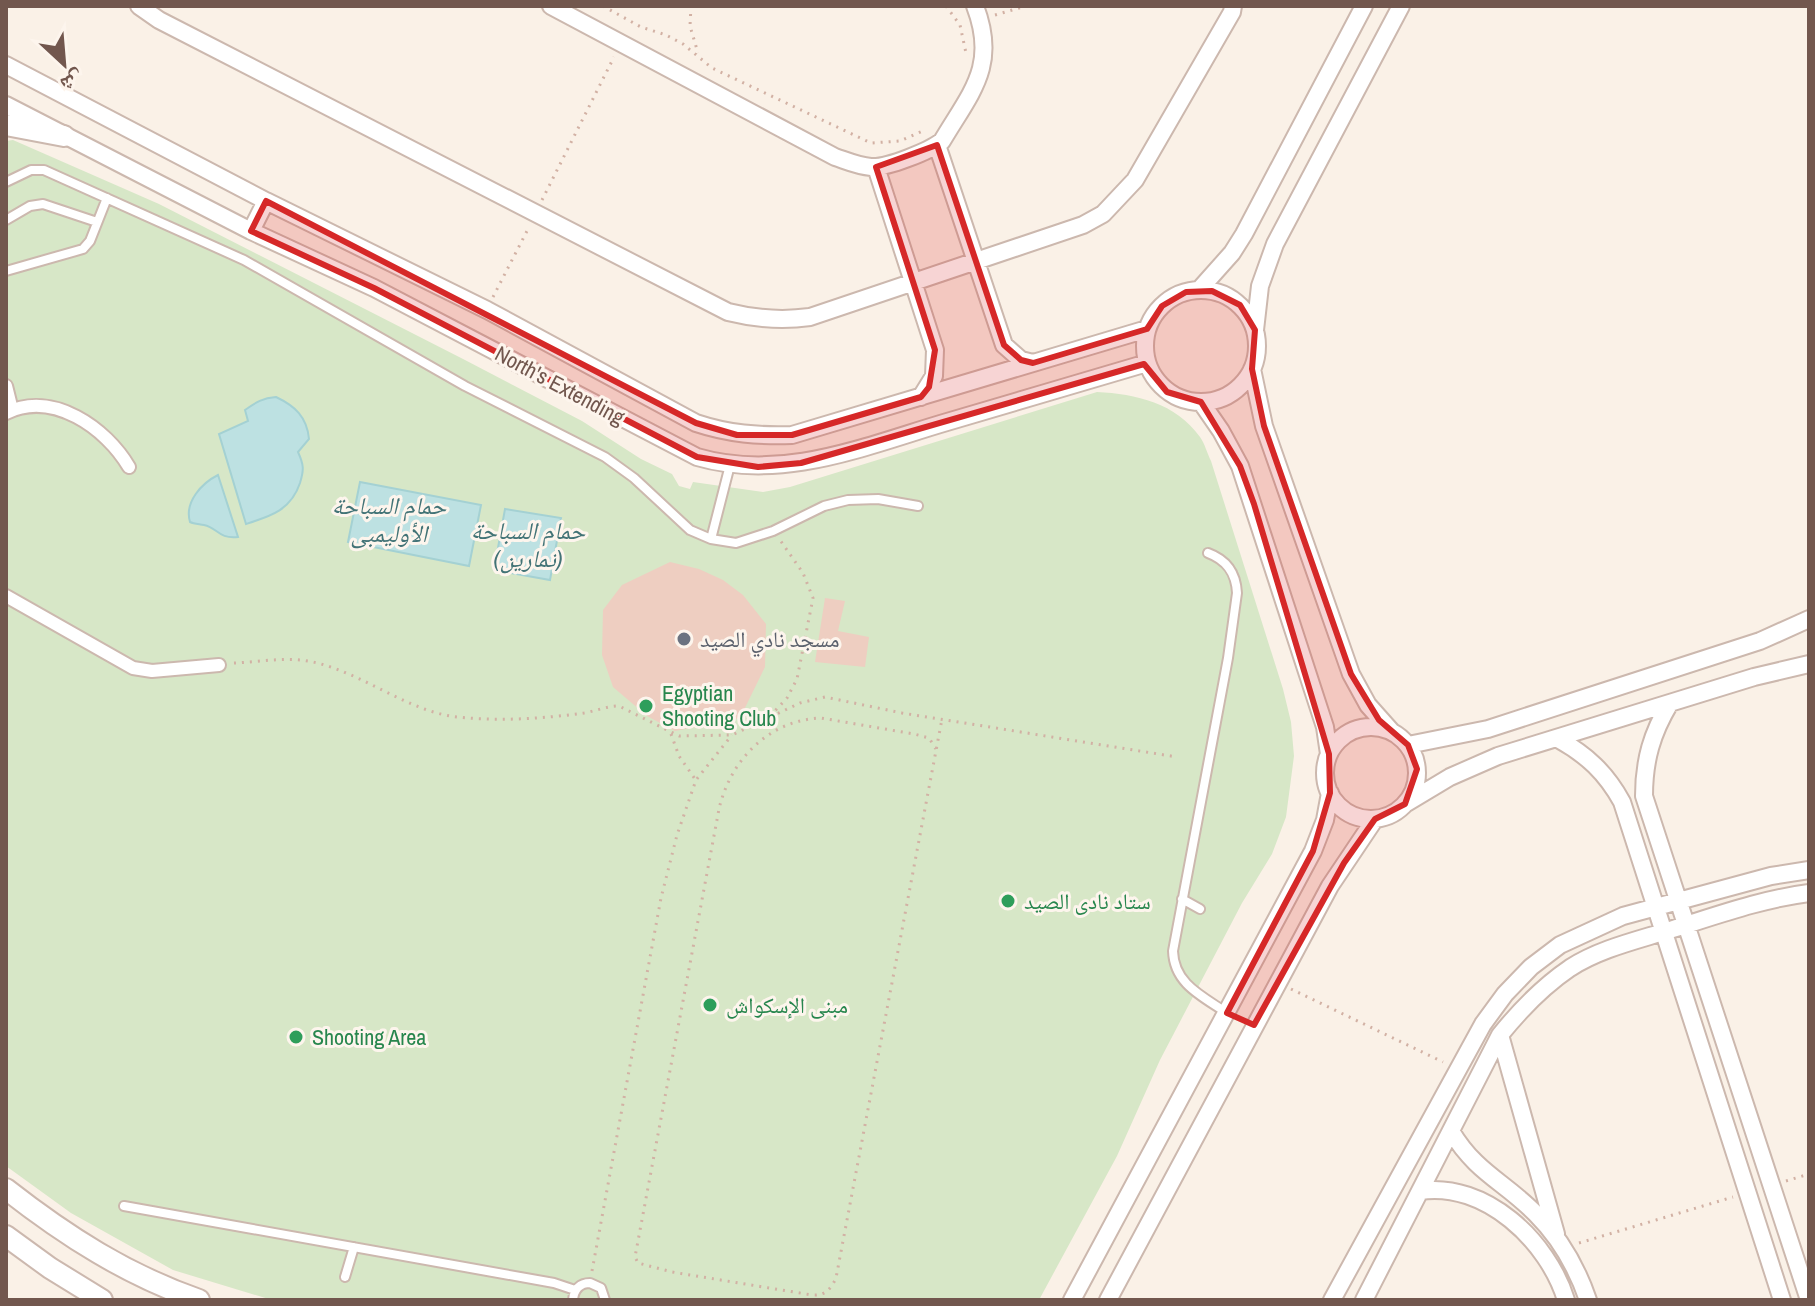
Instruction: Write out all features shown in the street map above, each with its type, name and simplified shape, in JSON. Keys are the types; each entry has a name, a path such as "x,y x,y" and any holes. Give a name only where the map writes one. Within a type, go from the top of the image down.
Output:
{"street":[{"path":"139,6 159,20 728,312 790,320 810,317 978,262 1083,225 1103,214 1135,180 1233,6"},
{"path":"551,6 835,157 876,167 937,145 981,74 984,38 977,13"},
{"path":"1199,290 1232,253 1244,234 1364,6"},
{"path":"1255,330 1240,305 1227,296 1199,290 1173,297 1162,306 1147,329 1147,363 1167,392 1189,401 1201,402 1213,401 1237,389 1252,369 1256,356 1255,330 1260,286 1275,244 1401,6"},
{"path":"6,65 266,201 487,310 696,423 737,435 792,435 1147,329"},
{"name":"North's Extending","path":"6,105 251,231 374,288 697,457 730,465 779,466 823,458 1147,363"},
{"path":"6,125 64,136"},
{"path":"937,145 1004,345 1021,360 1033,363"},
{"path":"876,167 935,350 934,376 921,397"},
{"path":"251,231 266,201"},
{"path":"1252,369 1264,426 1351,674 1368,705 1415,756 1417,782 1405,804"},
{"path":"6,386 9,411 56,410 85,421 111,440 129,467"},
{"path":"1201,402 1240,466 1254,504 1325,727 1329,754"},
{"path":"730,465 737,435"},
{"path":"6,596 133,668 152,671 219,665"},
{"path":"1408,745 1488,729 1760,641 1809,619"},
{"path":"1392,732 1376,727 1363,728 1337,742 1329,754 1325,767 1330,793 1337,805 1348,813 1362,818 1386,817 1450,777 1498,756 1754,677 1809,664"},
{"path":"1670,703 1657,724 1649,747 1644,796 1809,1300"},
{"path":"1558,739 1596,765 1611,782 1622,802 1782,1300"},
{"path":"1072,1300 1313,851 1325,820 1330,793"},
{"path":"1114,1296 1277,982 1330,886 1375,819"},
{"path":"1332,1300 1483,1024 1505,994 1531,967 1560,945 1623,916 1771,876 1809,870"},
{"path":"1364,1300 1500,1035 1521,1009 1546,986 1573,966 1604,951 1776,897 1809,893"},
{"path":"1227,1013 1254,1025"},
{"path":"1500,1035 1560,1243"},
{"path":"1451,1131 1482,1170 1536,1214 1560,1243 1575,1267 1588,1300"},
{"path":"1468,1196 1472,1181 1482,1170"},
{"path":"1420,1191 1436,1188 1453,1190 1493,1208 1515,1224 1535,1243 1550,1265 1566,1300"},
{"path":"6,1189 56,1228 118,1267 199,1300"},
{"path":"6,1236 61,1276 102,1300"}],"lane":[{"path":"6,182 31,170 44,170 244,260 465,386 605,457 634,478 690,530 711,539 736,543 773,531 824,506 848,500 878,499 918,506"},
{"path":"6,271 78,252 90,241 107,198"},
{"path":"6,220 30,206 43,204 97,222"},
{"path":"711,539 730,465"},
{"path":"1208,553 1230,567 1237,593 1228,658 1173,951 1175,969 1190,988 1227,1013"},
{"path":"1182,899 1200,909"},
{"path":"124,1206 561,1284 574,1295 584,1283 590,1283 601,1288 605,1300"},
{"path":"345,1277 354,1247"}],"path":[{"path":"603,6 641,27 666,35 699,54 712,68 871,143 900,141 927,130"},
{"path":"691,6 690,26 699,54"},
{"path":"946,6 960,25 966,53"},
{"path":"977,13 1026,6"},
{"path":"487,310 621,43"},
{"path":"767,719 787,698 797,679 813,598 793,556 773,531"},
{"path":"219,665 303,660 349,675 431,712 453,716 490,719 584,713 624,706 671,734 732,735 800,703 825,697 1177,757"},
{"path":"936,749 929,738 914,734 821,718 806,719 784,726 762,739 746,754 727,780 647,1186 635,1257 638,1263 812,1295 821,1295 832,1287 942,719"},
{"path":"671,734 679,756 696,780"},
{"path":"590,1283 661,898 677,835 696,780 732,735"},
{"path":"1277,982 1458,1069"},
{"path":"1771,1185 1809,1174"},
{"path":"1560,1243 1748,1192"}],"highlighted area":[{"path":"937,145 1004,345 1021,360 1033,363 1147,329 1162,306 1186,292 1212,291 1240,305 1255,330 1252,369 1264,426 1351,674 1379,720 1408,745 1417,769 1405,804 1375,819 1344,863 1254,1025 1227,1013 1313,851 1330,793 1329,754 1254,504 1240,466 1201,402 1167,392 1144,364 801,463 758,467 697,457 374,288 251,231 266,201 696,423 737,435 792,435 921,397 929,387 935,350 876,167"}],"green space":[{"name":"Egyptian Shooting Club","path":"13,140 159,204 465,360 582,421 641,459 672,474 679,486 690,489 693,482 763,492 790,487 1097,392 1154,402 1190,425 1202,440 1211,461 1283,689 1291,722 1294,756 1286,817 1272,854 1242,903 1160,1060 1117,1156 1039,1300 272,1300 173,1270 71,1213 6,1166 6,141"}],"water":[{"path":"276,397 294,408 306,424 309,439 298,452 303,468 301,478 286,506 272,515 246,524 219,434 248,421 245,410 263,399"},
{"path":"218,475 238,537 222,535 209,526 190,522 192,500 206,483"},
{"name":"حمام السباحة الأوليمبى","path":"360,482 481,505 469,566 348,542"},
{"name":"حمام السباحة (تمارين)","path":"505,509 561,518 550,580 494,570"}],"building":[{"name":"مسجد نادي الصيد","path":"670,562 699,569 723,580 743,595 766,624 765,667 740,718 675,731 647,716 613,687 602,655 603,610 622,585"},
{"path":"825,598 845,601 838,631 869,637 865,667 815,662"}],"place":[{"name":"مسجد نادي الصيد","path":"684,639"},
{"name":"Egyptian Shooting Club","path":"646,706"},
{"name":"ستاد نادى الصيد","path":"1008,901"},
{"name":"مبنى الإسكواش","path":"710,1005"},
{"name":"Shooting Area","path":"296,1037"}]}
